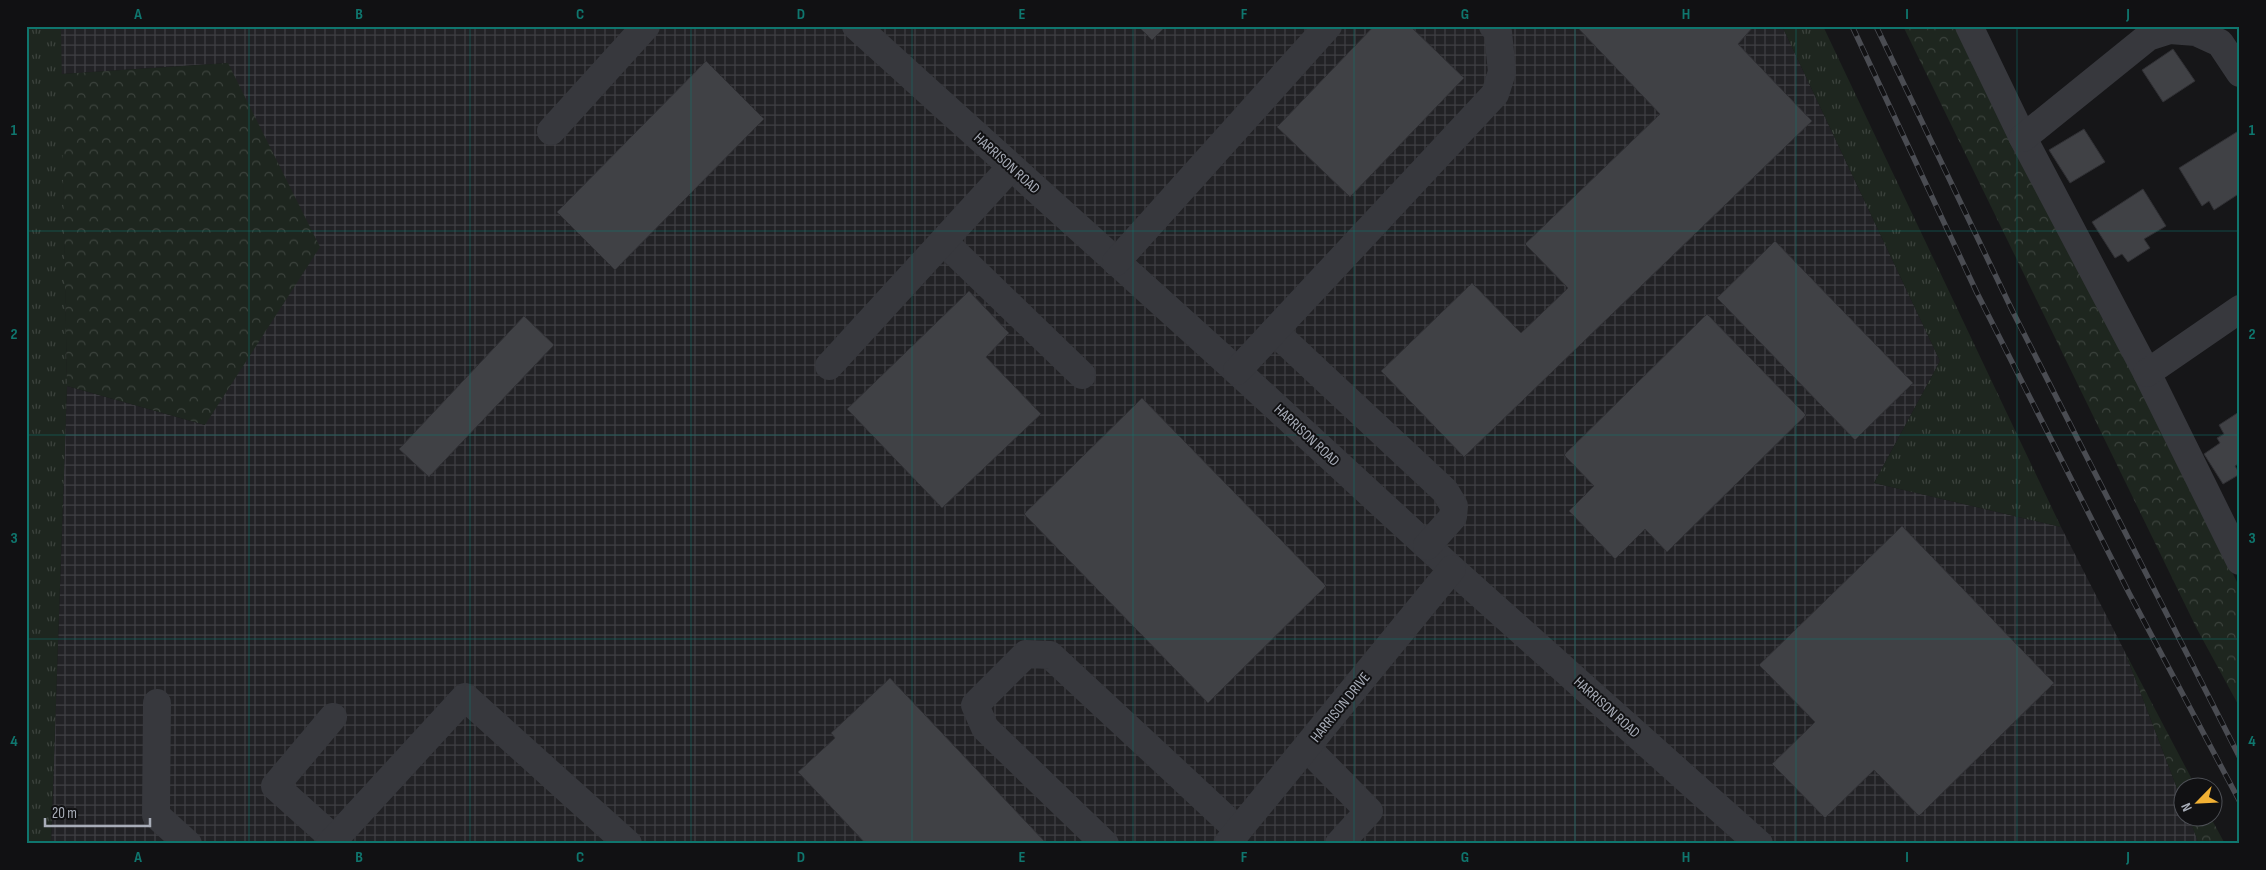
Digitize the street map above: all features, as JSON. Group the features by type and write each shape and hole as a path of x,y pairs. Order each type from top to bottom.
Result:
{"street":[{"path":"551,130 646,26"},
{"name":"HARRISON ROAD","path":"856,26 1237,371 1452,569 1759,844"},
{"path":"1116,262 1328,26"},
{"path":"1237,371 1495,94 1502,72 1498,32 1493,26"},
{"path":"1969,26 2023,138 2147,373 2240,561"},
{"path":"2023,138 2148,37 2170,30 2196,32 2220,43 2240,73"},
{"path":"829,366 1011,167"},
{"path":"944,242 1082,375"},
{"path":"2147,373 2240,309"},
{"path":"1274,331 1445,491 1454,506 1453,517 1427,546"},
{"name":"HARRISON DRIVE","path":"1232,837 1452,569"},
{"path":"1104,843 985,728 975,705 1026,654 1050,656 1172,769 1232,837"},
{"path":"333,717 275,786 332,842 465,697 628,844"},
{"path":"157,704 156,815 188,844"},
{"path":"1307,748 1369,811 1339,844"}],"shaded area":[{"path":"61,26 1782,26 1940,361 1874,483 2061,527 2125,652 2174,780 2174,828 2193,828 2199,844 51,844 67,386 205,425 228,63 61,74"}],"green space":[{"path":"26,26 61,26 67,386 51,844 26,844"},
{"path":"1782,26 1823,26 2061,527 1874,483 1940,361"},
{"path":"1903,26 1962,26 2240,588 2240,708 2197,629"},
{"path":"228,63 320,247 205,425 67,386 61,74"},
{"path":"2125,652 2191,778 2174,778 2174,780"},
{"path":"2193,828 2216,828 2225,844 2199,844"}],"building":[{"path":"1138,26 1166,26 1152,40"},
{"path":"1374,26 1410,26 1464,78 1350,197 1277,127"},
{"path":"1576,26 1754,26 1738,44 1812,121 1464,457 1381,371 1472,283 1521,333 1568,288 1525,244 1660,114"},
{"path":"2173,49 2195,81 2163,102 2142,70"},
{"path":"706,61 764,119 615,270 557,212"},
{"path":"2084,129 2105,162 2070,183 2049,150"},
{"path":"2240,130 2240,193 2214,210 2209,201 2202,206 2179,168"},
{"path":"2143,189 2166,226 2144,239 2150,248 2128,262 2122,254 2115,258 2092,222"},
{"path":"1775,241 1913,383 1855,440 1717,298"},
{"path":"969,291 1009,333 986,357 1041,414 942,508 847,409"},
{"path":"1707,314 1806,415 1667,552 1645,529 1615,559 1569,511 1594,486 1564,455"},
{"path":"524,316 554,345 429,477 399,449"},
{"path":"1142,398 1326,586 1208,703 1024,514"},
{"path":"2239,412 2240,463 2235,466 2240,474 2223,484 2204,454 2220,443 2217,438 2224,434 2219,425"},
{"path":"1902,526 2054,683 1919,816 1874,770 1825,818 1772,764 1815,722 1759,665"},
{"path":"890,678 1047,844 866,844 798,772 835,738 831,733"}],"railway":[{"path":"1852,26 1977,293 2129,593 2240,802"},
{"path":"1876,26 2013,312 2240,758"}]}
